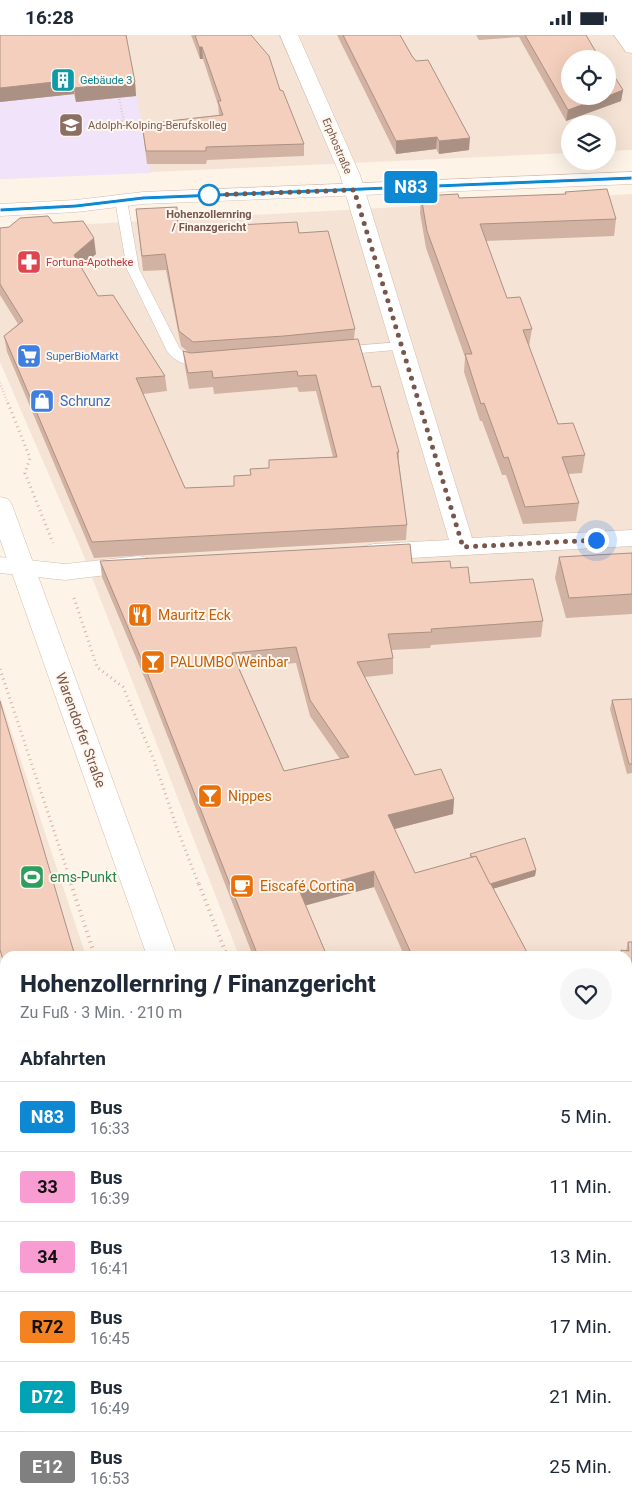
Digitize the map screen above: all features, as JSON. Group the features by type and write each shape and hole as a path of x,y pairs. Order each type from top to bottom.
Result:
{"street":[{"name":"Erphostraße","path":"289,35 350,175 463,547"},
{"path":"623,35 632,48"},
{"path":"0,210 76,206 121,199 632,178"},
{"name":"Warendorfer Straße","path":"0,505 12,566 160,951"},
{"path":"356,553 632,538"},
{"path":"12,566 65,571 160,563"}],"lane":[{"path":"121,199 133,269 174,351 184,360 192,363 218,361"},
{"path":"327,352 401,346"}],"path":[{"path":"104,124 124,121 117,88"},
{"path":"0,383 30,458 26,473 65,571 97,667 123,687 154,760 178,831 225,951"},
{"path":"0,669 93,951"}],"shaded area":[{"path":"0,35 632,35 632,150 616,151 616,115 561,115 561,153 0,179"},
{"name":"Adolph-Kolping-Berufskolleg","path":"0,35 125,35 151,173 0,179"},
{"path":"632,194 632,951 237,951 81,549 0,362 0,229"},
{"path":"0,697 84,951 0,951"}],"building":[{"path":"0,35 126,35 135,82 74,88 72,80 0,88"},
{"path":"195,35 251,35 269,56 280,90 283,91 304,144 206,147 206,151 146,151 142,124 223,115 218,101 221,101 202,47 199,47"},
{"path":"343,35 400,35 416,61 428,60 470,138 439,141 437,137 396,141"},
{"path":"525,35 586,35 595,50 561,50 561,98"},
{"path":"616,79 623,90 616,93"},
{"path":"565,105 582,105 568,110"},
{"path":"607,189 616,219 480,224 507,298 520,297 532,329 523,330 558,424 573,423 585,455 562,457 579,503 525,507 508,457 504,458 484,403 481,404 465,354 472,354 427,231 421,196 458,194 459,198 566,194 565,192"},
{"path":"177,207 178,228 297,222 299,233 328,231 355,329 193,342 179,331 165,254 142,256 136,209"},
{"path":"48,216 53,223 83,221 94,238 74,255 98,296 113,295 165,376 136,378 185,488 234,486 234,476 251,475 250,469 269,468 269,460 337,457 316,375 298,376 297,371 213,378 212,371 188,373 183,351 191,353 358,339 372,387 380,386 399,452 397,452 407,525 92,542 4,336 23,321 0,284 0,228 9,227 20,218"},
{"path":"410,544 412,563 450,561 451,568 468,567 470,583 533,579 543,621 431,629 432,632 388,634 393,658 357,662 415,775 441,769 454,799 388,815 415,873 476,856 526,951 410,951 374,871 300,892 325,951 256,951 148,675 100,561","holes":["296,647 310,700 349,757 284,771 232,653"]},
{"path":"632,553 632,594 569,598 559,557"},
{"path":"632,699 632,764 629,764 612,700"},
{"path":"0,701 74,951 0,950"},
{"path":"525,838 536,870 490,884 476,856 472,857 470,854"},
{"path":"628,942 632,942 632,951 629,951"}],"bus line":[{"name":"N83","path":"0,210 76,206 121,199 632,178"}],"place":[{"name":"Gebäude 3","path":"63,80"},
{"name":"Adolph-Kolping-Berufskolleg","path":"71,125"},
{"name":"Hohenzollernring / Finanzgericht","path":"209,195"},
{"name":"Fortuna-Apotheke","path":"29,262"},
{"name":"SuperBioMarkt","path":"29,356"},
{"name":"Schrunz","path":"42,401"},
{"name":"Mauritz Eck","path":"140,615"},
{"name":"PALUMBO Weinbar","path":"153,662"},
{"name":"Nippes","path":"210,796"},
{"name":"ems-Punkt","path":"32,877"},
{"name":"Eiscafé Cortina","path":"242,886"}],"route":[{"path":"209,195 354,190 463,547 596,540"}]}
